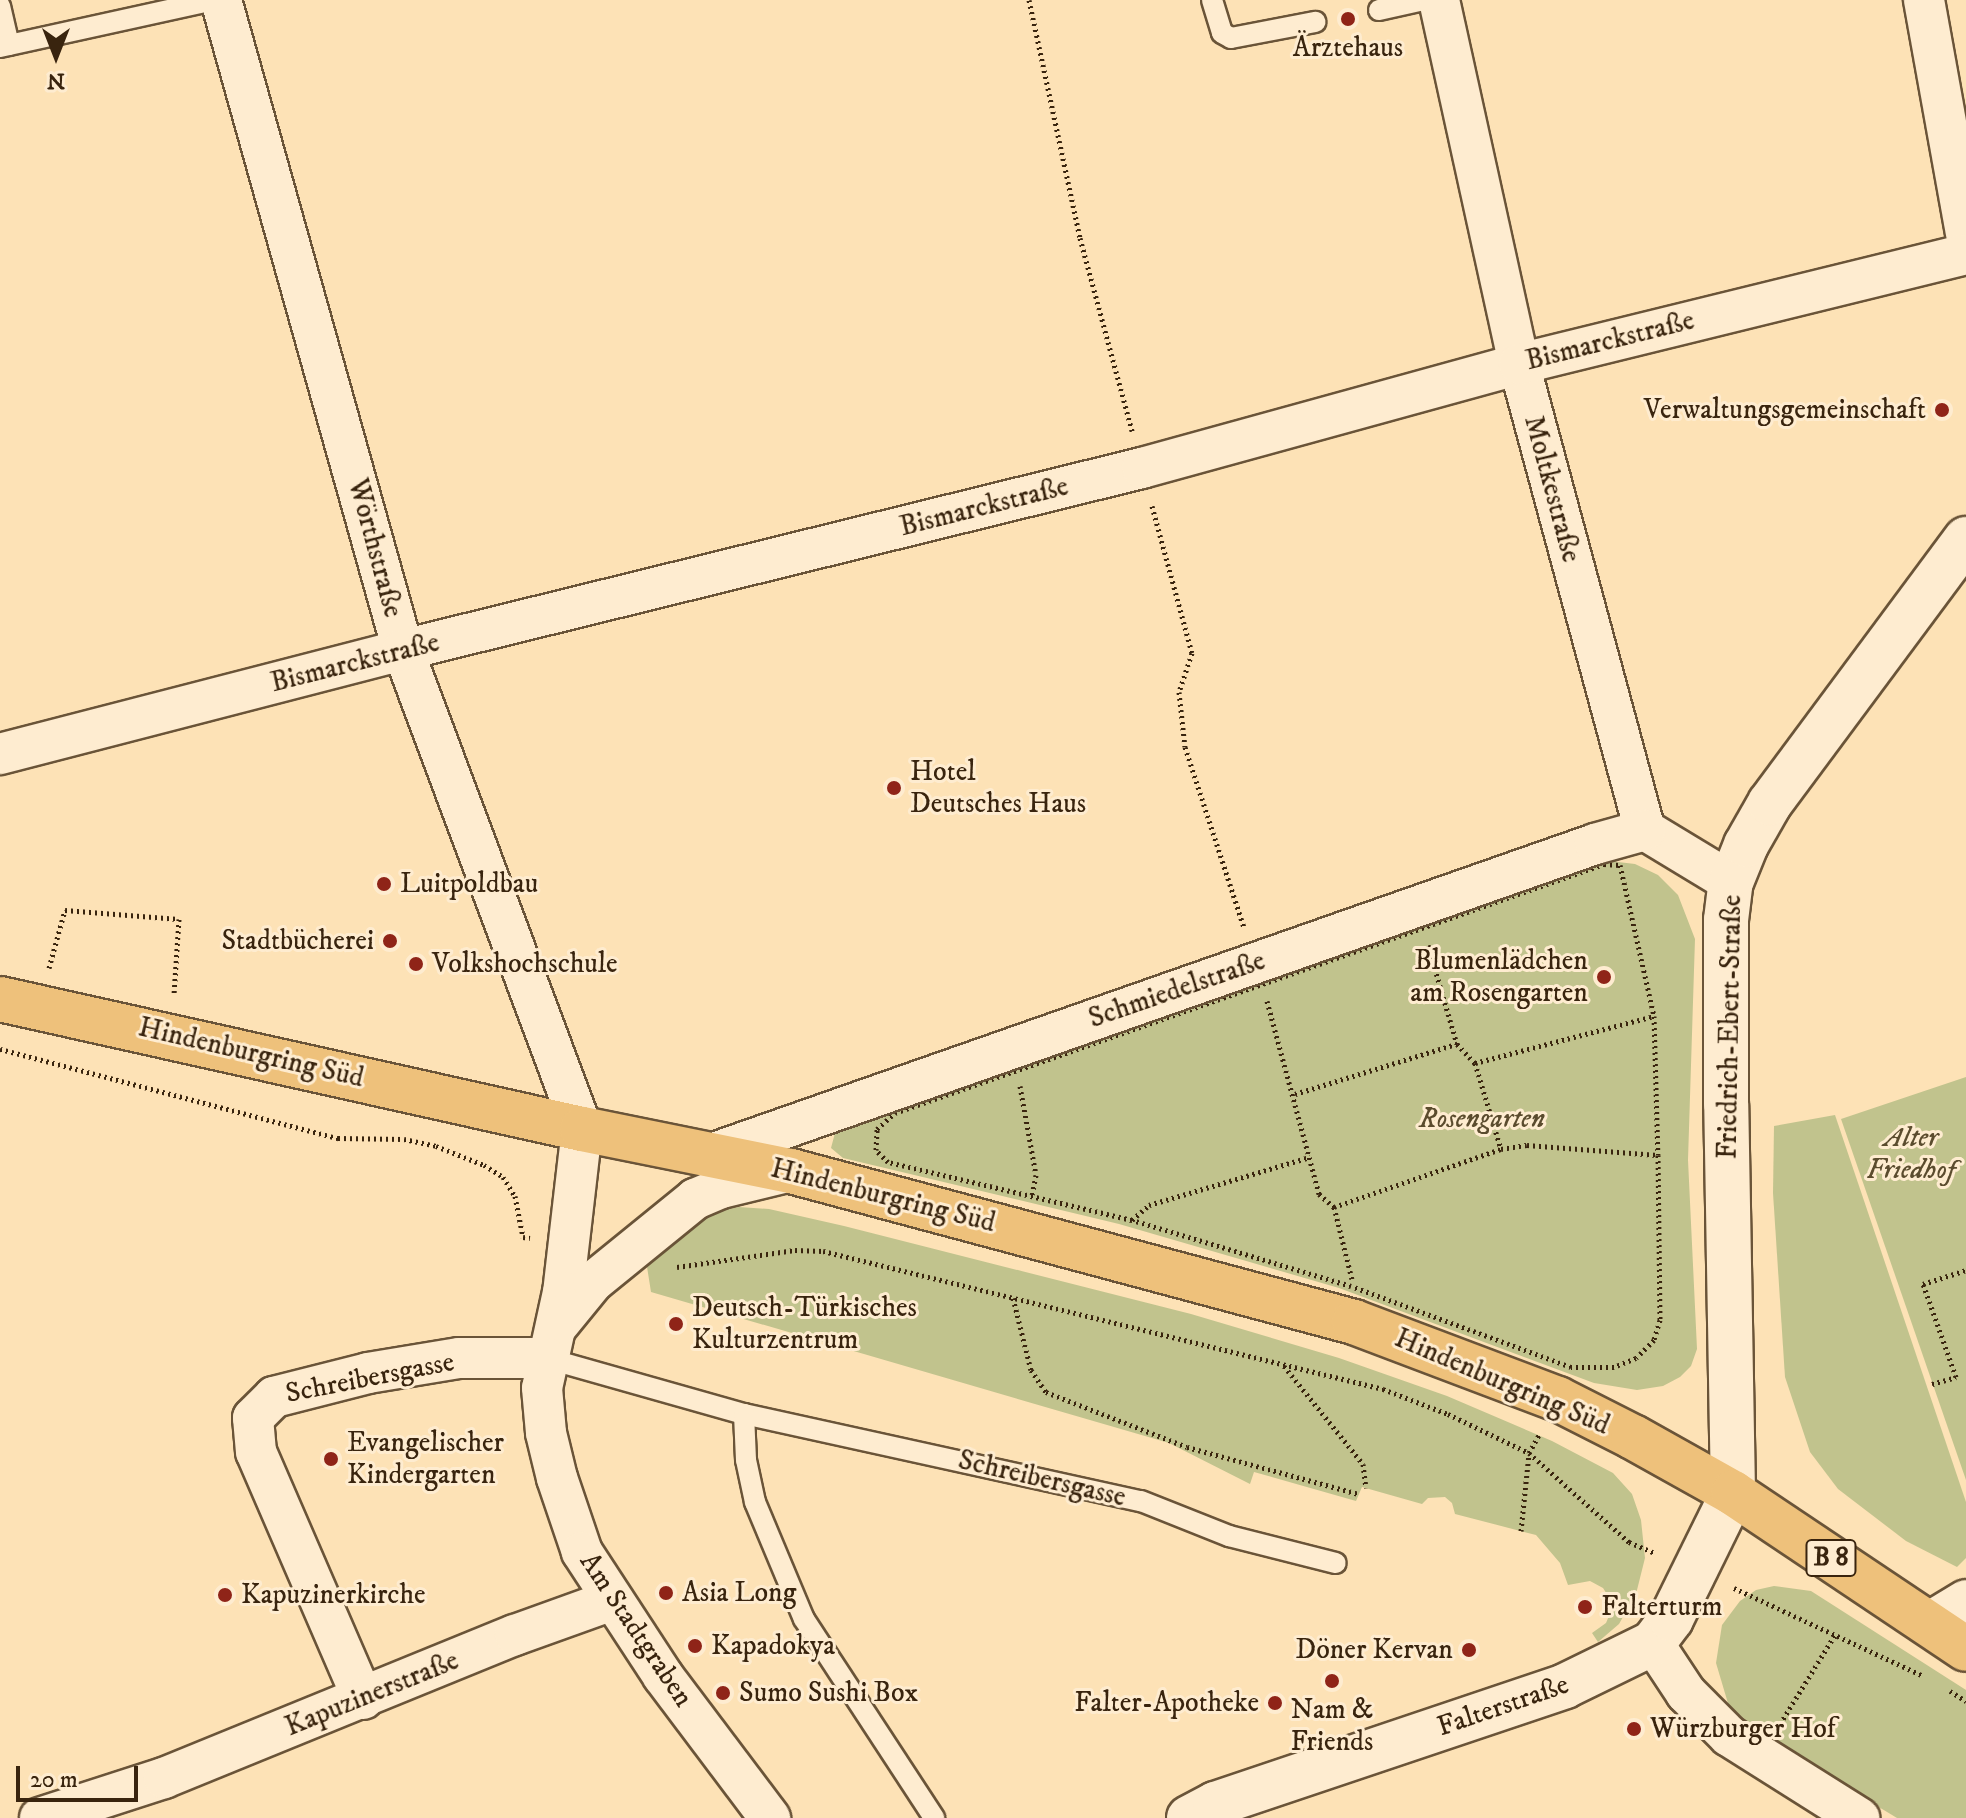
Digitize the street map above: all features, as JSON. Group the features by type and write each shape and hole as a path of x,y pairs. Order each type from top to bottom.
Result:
{"main road":[{"name":"Hindenburgring Süd","path":"21,1003 582,1129 791,1171 1354,1322 1564,1383 1733,1493"},
{"name":"B 8","path":"1733,1493 1966,1649"}],"street":[{"name":"Wörthstraße","path":"221,0 403,650 582,1129"},
{"name":"Moltkestraße","path":"1439,0 1519,364 1645,830"},
{"path":"1924,0 1966,233"},
{"name":"Bismarckstraße","path":"0,754 403,650 1142,468 1519,364 1966,254"},
{"name":"Friedrich-Ebert-Straße","path":"1733,1493 1726,1104 1726,920 1731,882 1746,845 1770,803 1966,539"},
{"path":"1645,830 1731,882"},
{"name":"Schmiedelstraße","path":"711,1154 1259,974 1595,844 1645,830"},
{"name":"Am Stadtgraben","path":"582,1129 569,1245 542,1388 557,1478 582,1552 612,1600 770,1818"},
{"path":"551,1343 593,1282 695,1199 721,1188 791,1171"},
{"name":"Schreibersgasse","path":"363,1699 256,1452 253,1418 274,1397 368,1373 551,1343"},
{"name":"Falterstraße","path":"1209,1813 1565,1686 1653,1643 1671,1619 1733,1493"},
{"name":"Kapuzinerstraße","path":"40,1818 164,1778 515,1635 612,1600"},
{"path":"1928,1623 1966,1600"},
{"path":"1653,1643 1686,1693 1729,1736 1859,1818"}],"lane":[{"path":"0,6 4,46 213,0"},
{"path":"1212,0 1222,33 1231,38 1315,22"},
{"path":"1379,10 1424,0"},
{"name":"Schreibersgasse","path":"551,1343 744,1414 1141,1501 1229,1536 1336,1563"},
{"path":"744,1414 746,1460 755,1502 804,1619 934,1818"}],"path":[{"path":"1604,864 1620,865 1654,1016 1660,1320 1654,1340 1636,1358 1564,1383 1351,1286 1132,1220 888,1162 876,1150 877,1129 883,1120 895,1113 1017,1070 1259,974 1422,928 1604,864"},
{"path":"21,1003 65,910 179,919 171,1035"},
{"path":"1422,928 1457,1044 1475,1063 1501,1149"},
{"path":"1259,974 1295,1094 1319,1194 1334,1207 1352,1270 1351,1286"},
{"path":"1475,1063 1654,1016"},
{"path":"1295,1094 1457,1044"},
{"path":"0,1049 338,1138 404,1139 436,1146 484,1165 503,1177 515,1196 523,1237 569,1245"},
{"path":"1017,1070 1036,1175 1032,1196"},
{"path":"1334,1207 1501,1149 1527,1145 1658,1155"},
{"path":"1132,1220 1149,1205 1310,1157"},
{"path":"626,1255 667,1267 688,1267 795,1250 823,1251 1383,1389 1448,1414 1529,1453 1629,1542 1936,1682"},
{"path":"1932,1384 1956,1377 1923,1284 1966,1270"},
{"path":"1013,1297 1031,1370 1046,1392 1187,1447 1359,1494"},
{"path":"1282,1364 1363,1464 1366,1488"},
{"path":"1521,1531 1529,1453 1564,1383"},
{"path":"1760,1755 1835,1635"},
{"path":"1946,1688 1966,1701"}],"green space":[{"name":"Rosengarten","path":"1601,860 1635,864 1658,875 1678,895 1695,939 1688,1160 1697,1349 1691,1366 1680,1377 1663,1386 1637,1390 1594,1383 1339,1288 1119,1224 843,1158 831,1148 835,1133 845,1126"},
{"name":"Alter Friedhof","path":"1966,1077 1966,1480 1841,1119"},
{"path":"1835,1115 1966,1502 1966,1558 1957,1567 1906,1541 1838,1489 1810,1452 1785,1377 1773,1193 1774,1126"},
{"path":"739,1207 769,1209 844,1226 1191,1314 1339,1358 1447,1396 1552,1441 1613,1473 1632,1494 1641,1520 1645,1558 1636,1594 1619,1624 1598,1642 1592,1633 1606,1623 1611,1611 1610,1599 1603,1588 1590,1581 1568,1585 1560,1563 1536,1535 1455,1514 1452,1503 1445,1497 1428,1498 1422,1504 1362,1487 1356,1501 1254,1472 1250,1484 1169,1443 651,1292 645,1254 710,1211"},
{"path":"1774,1586 1811,1591 1966,1690 1966,1818 1897,1818 1745,1726 1730,1710 1716,1663 1722,1625 1740,1601 1756,1590"}],"place":[{"name":"Ärztehaus","path":"1348,19"},
{"name":"Verwaltungsgemeinschaft","path":"1942,410"},
{"name":"Hotel Deutsches Haus","path":"894,788"},
{"name":"Luitpoldbau","path":"384,884"},
{"name":"Stadtbücherei","path":"390,941"},
{"name":"Volkshochschule","path":"416,964"},
{"name":"Blumenlädchen am Rosengarten","path":"1604,977"},
{"name":"Deutsch-Türkisches Kulturzentrum","path":"676,1324"},
{"name":"Evangelischer Kindergarten","path":"331,1459"},
{"name":"Asia Long","path":"666,1593"},
{"name":"Kapuzinerkirche","path":"225,1595"},
{"name":"Falterturm","path":"1585,1607"},
{"name":"Kapadokya","path":"695,1646"},
{"name":"Döner Kervan","path":"1469,1650"},
{"name":"Nam & Friends","path":"1332,1681"},
{"name":"Sumo Sushi Box","path":"723,1693"},
{"name":"Falter-Apotheke","path":"1275,1703"},
{"name":"Würzburger Hof","path":"1634,1729"}]}
